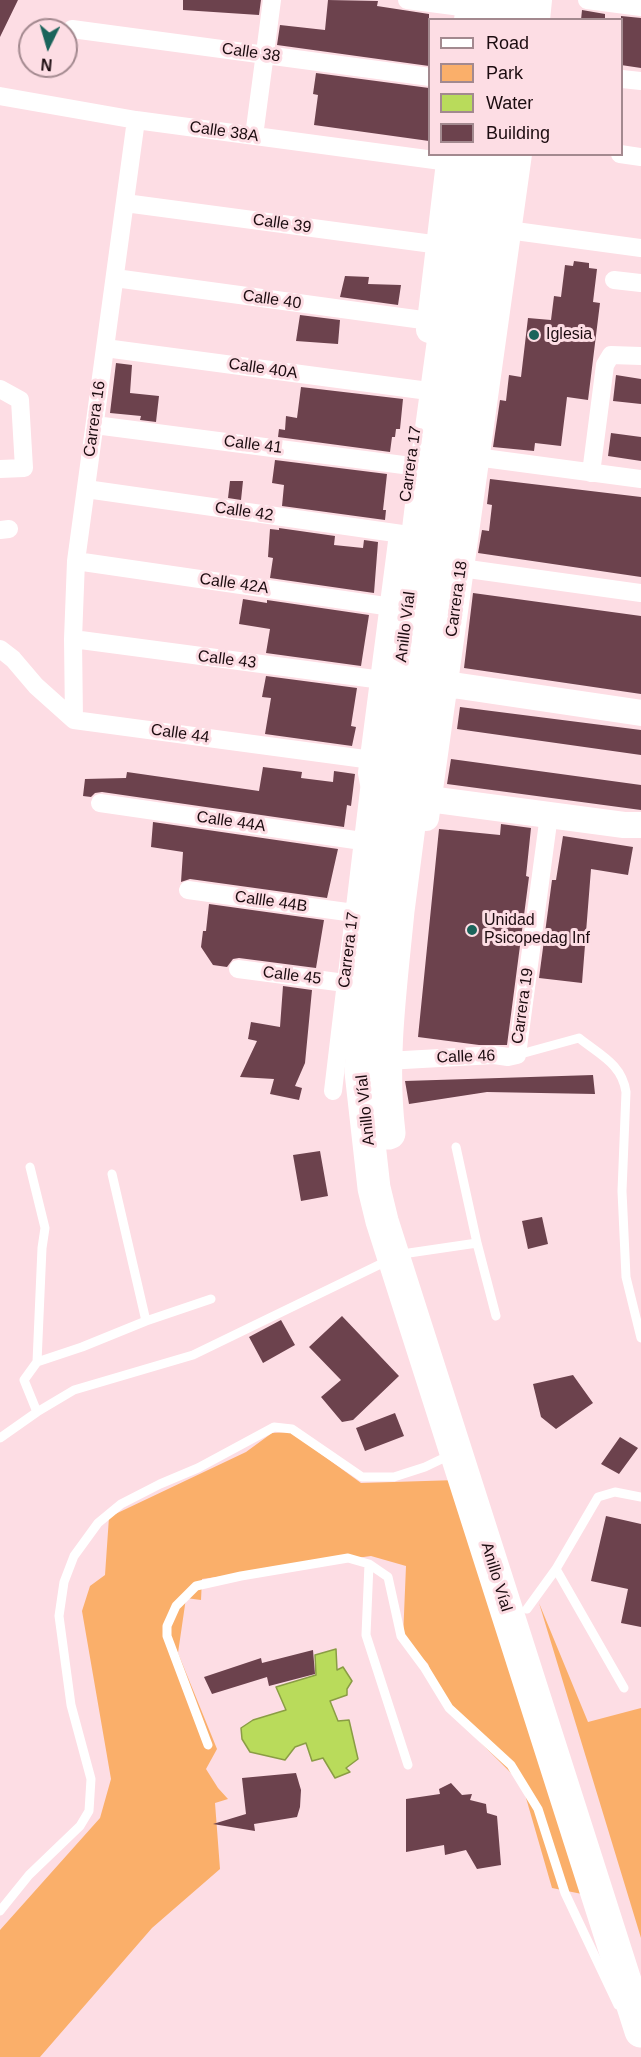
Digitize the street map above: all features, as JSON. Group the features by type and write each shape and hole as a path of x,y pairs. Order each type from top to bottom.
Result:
{"highway":[{"path":"514,18 517,0"},
{"name":"Anillo Víal","path":"496,156 398,911 387,1052 386,1096 402,1256 457,1451 630,2021"},
{"name":"Anillo Víal","path":"456,157 425,476 371,834 372,911 361,1072 374,1188 402,1256 527,1609 641,1960"}],"street":[{"path":"254,136 272,0"},
{"path":"407,0 477,9"},
{"path":"537,18 539,0"},
{"path":"587,0 641,7"},
{"name":"Calle 38","path":"78,30 428,77"},
{"path":"623,79 641,81"},
{"name":"Calle 38A","path":"0,96 136,120 254,136 428,154"},
{"name":"Carrera 16","path":"74,720 73,639 76,561 136,120"},
{"path":"623,154 641,157"},
{"name":"Carrera 18","path":"387,1052 403,994 519,156"},
{"name":"Carrera 17","path":"333,1091 354,914 371,834 372,767 382,680 440,245 456,157"},
{"name":"Calle 39","path":"125,203 440,245"},
{"path":"508,230 641,248"},
{"name":"Calle 40","path":"115,278 430,321"},
{"path":"614,280 641,283"},
{"name":"Calle 40A","path":"105,348 421,390"},
{"path":"591,472 605,365 611,355 641,356"},
{"path":"0,469 24,468 20,400 2,391"},
{"name":"Calle 41","path":"95,425 411,466"},
{"path":"476,457 641,479"},
{"name":"Calle 42","path":"86,489 402,534"},
{"name":"Calle 42A","path":"76,561 392,607"},
{"path":"461,568 641,593"},
{"name":"Calle 43","path":"73,639 382,680"},
{"path":"7,654 36,686 74,720"},
{"path":"446,684 641,712"},
{"name":"Calle 44","path":"74,720 372,767"},
{"path":"429,799 624,825 641,825"},
{"name":"Calle 44A","path":"100,803 371,834"},
{"name":"Carrera 19","path":"517,1055 549,815"},
{"name":"Callle 44B","path":"188,890 354,914"},
{"name":"Calle 45","path":"238,969 345,983"},
{"name":"Calle 46","path":"387,1052 508,1057 517,1055"}],"lane":[{"name":"Calle 46","path":"517,1055 579,1038 618,1068 624,1078 626,1092 622,1191 626,1277 641,1338"},
{"path":"456,1147 496,1316"},
{"path":"30,1167 45,1228 42,1248 37,1362 24,1380 37,1412"},
{"path":"112,1174 147,1321"},
{"path":"0,1438 37,1412 75,1390 193,1356 402,1256 477,1243"},
{"path":"37,1362 211,1299"},
{"path":"0,1911 29,1875 80,1826 89,1811 91,1779 71,1705 59,1616 64,1582 74,1556 98,1523 121,1504 198,1468 274,1427 292,1429 362,1477 394,1477 425,1467 457,1451"},
{"path":"527,1609 556,1569 598,1497 615,1492 641,1497"},
{"path":"208,1745 167,1636 168,1626 176,1606 196,1586 241,1576 348,1558 369,1564 388,1577 401,1636 424,1667 449,1708 511,1765 538,1809 565,1893 615,2001 641,2039"},
{"path":"369,1564 366,1635 408,1765"},
{"path":"556,1569 624,1688"}],"green space":[{"path":"291,1432 361,1483 457,1480 582,1894 552,1888 522,1784 444,1706 428,1664 403,1638 406,1566 371,1556 202,1579 201,1600 186,1598 178,1653 217,1749 206,1769 228,1799 215,1803 220,1869 152,1928 40,2057 0,2057 0,1930 100,1818 111,1779 82,1611 90,1586 105,1575 109,1517 246,1452 272,1433"},
{"path":"539,1603 588,1722 641,1708 641,1938"}],"water":[{"path":"336,1649 337,1670 343,1667 352,1681 347,1689 347,1695 330,1701 338,1721 349,1720 358,1759 346,1768 350,1772 335,1778 323,1758 312,1761 306,1743 295,1747 285,1760 250,1752 242,1739 241,1728 253,1720 286,1710 276,1687 316,1675 315,1655"}],"building":[{"path":"0,0 18,0 0,37"},
{"path":"183,0 261,0 259,15 183,10"},
{"path":"328,0 378,1 377,6 429,14 428,66 277,45 280,25 325,30"},
{"path":"582,10 605,14 605,18 581,18"},
{"path":"621,16 641,18 641,68 623,65 623,18"},
{"path":"316,73 428,88 428,141 314,125 318,95 313,94"},
{"path":"574,261 589,263 589,268 597,269 593,302 600,303 588,400 567,397 561,446 535,443 534,451 493,447 500,400 506,401 509,375 521,377 528,318 551,320 554,296 561,297 565,265 573,266"},
{"path":"345,276 369,277 368,284 401,285 398,305 340,297"},
{"path":"300,315 340,320 338,344 296,341"},
{"path":"116,363 132,365 130,393 159,396 156,422 140,420 141,416 110,413"},
{"path":"616,375 641,379 641,404 613,401"},
{"path":"301,387 403,399 400,429 396,429 395,437 392,437 390,452 278,437 279,429 285,430 286,416 297,418"},
{"path":"611,433 641,437 641,461 608,456"},
{"path":"275,460 387,474 383,510 386,510 385,520 282,506 284,485 272,483"},
{"path":"490,479 641,497 641,577 478,553 482,530 489,531 492,505 487,504"},
{"path":"230,481 243,481 241,500 228,498"},
{"path":"279,528 335,536 334,545 363,548 364,540 378,542 374,593 270,578 273,558 268,557 270,529 279,530"},
{"path":"473,593 641,616 641,694 464,668"},
{"path":"243,599 267,603 267,600 369,615 361,666 266,653 270,629 239,624"},
{"path":"266,676 357,688 351,726 356,727 352,746 265,734 271,698 262,697"},
{"path":"460,707 641,730 641,755 457,729"},
{"path":"451,759 641,785 641,810 447,784"},
{"path":"263,767 302,772 301,778 333,782 334,771 355,774 351,806 347,805 344,827 102,792 95,793 91,797 83,796 85,779 126,778 127,772 259,791"},
{"path":"153,822 338,849 327,898 190,879 181,882 183,852 151,847"},
{"path":"501,824 531,828 526,876 529,877 507,1045 479,1045 418,1037 439,829 500,835"},
{"path":"563,836 633,847 628,875 591,869 582,983 539,978 552,880 556,880"},
{"path":"209,904 324,920 316,968 239,958 233,959 227,967 213,965 201,947 203,931 206,931"},
{"path":"283,986 312,990 305,1063 295,1086 302,1088 299,1100 270,1094 274,1079 240,1077 257,1041 248,1039 251,1022 280,1027"},
{"path":"593,1075 595,1094 487,1092 409,1104 405,1081"},
{"path":"320,1151 328,1196 301,1201 293,1155"},
{"path":"542,1217 548,1244 528,1249 522,1221"},
{"path":"342,1316 399,1376 353,1420 342,1422 321,1397 341,1380 309,1347"},
{"path":"281,1320 295,1345 263,1363 249,1337"},
{"path":"573,1375 593,1403 556,1429 541,1417 533,1384"},
{"path":"395,1413 404,1436 365,1451 356,1428"},
{"path":"620,1437 638,1448 619,1474 601,1464"},
{"path":"606,1516 641,1524 641,1627 621,1623 628,1589 591,1581"},
{"path":"313,1650 315,1674 269,1686 267,1677 212,1694 204,1677 261,1658 262,1663"},
{"path":"296,1773 301,1790 297,1817 254,1824 255,1831 213,1824 246,1814 242,1778"},
{"path":"451,1783 462,1795 472,1794 470,1800 486,1804 487,1813 497,1816 501,1865 477,1869 466,1850 445,1855 444,1845 406,1852 406,1799 440,1794 439,1789"}],"place":[{"name":"Iglesia","path":"534,335"},
{"name":"Unidad Psicopedag Inf","path":"472,930"}]}
